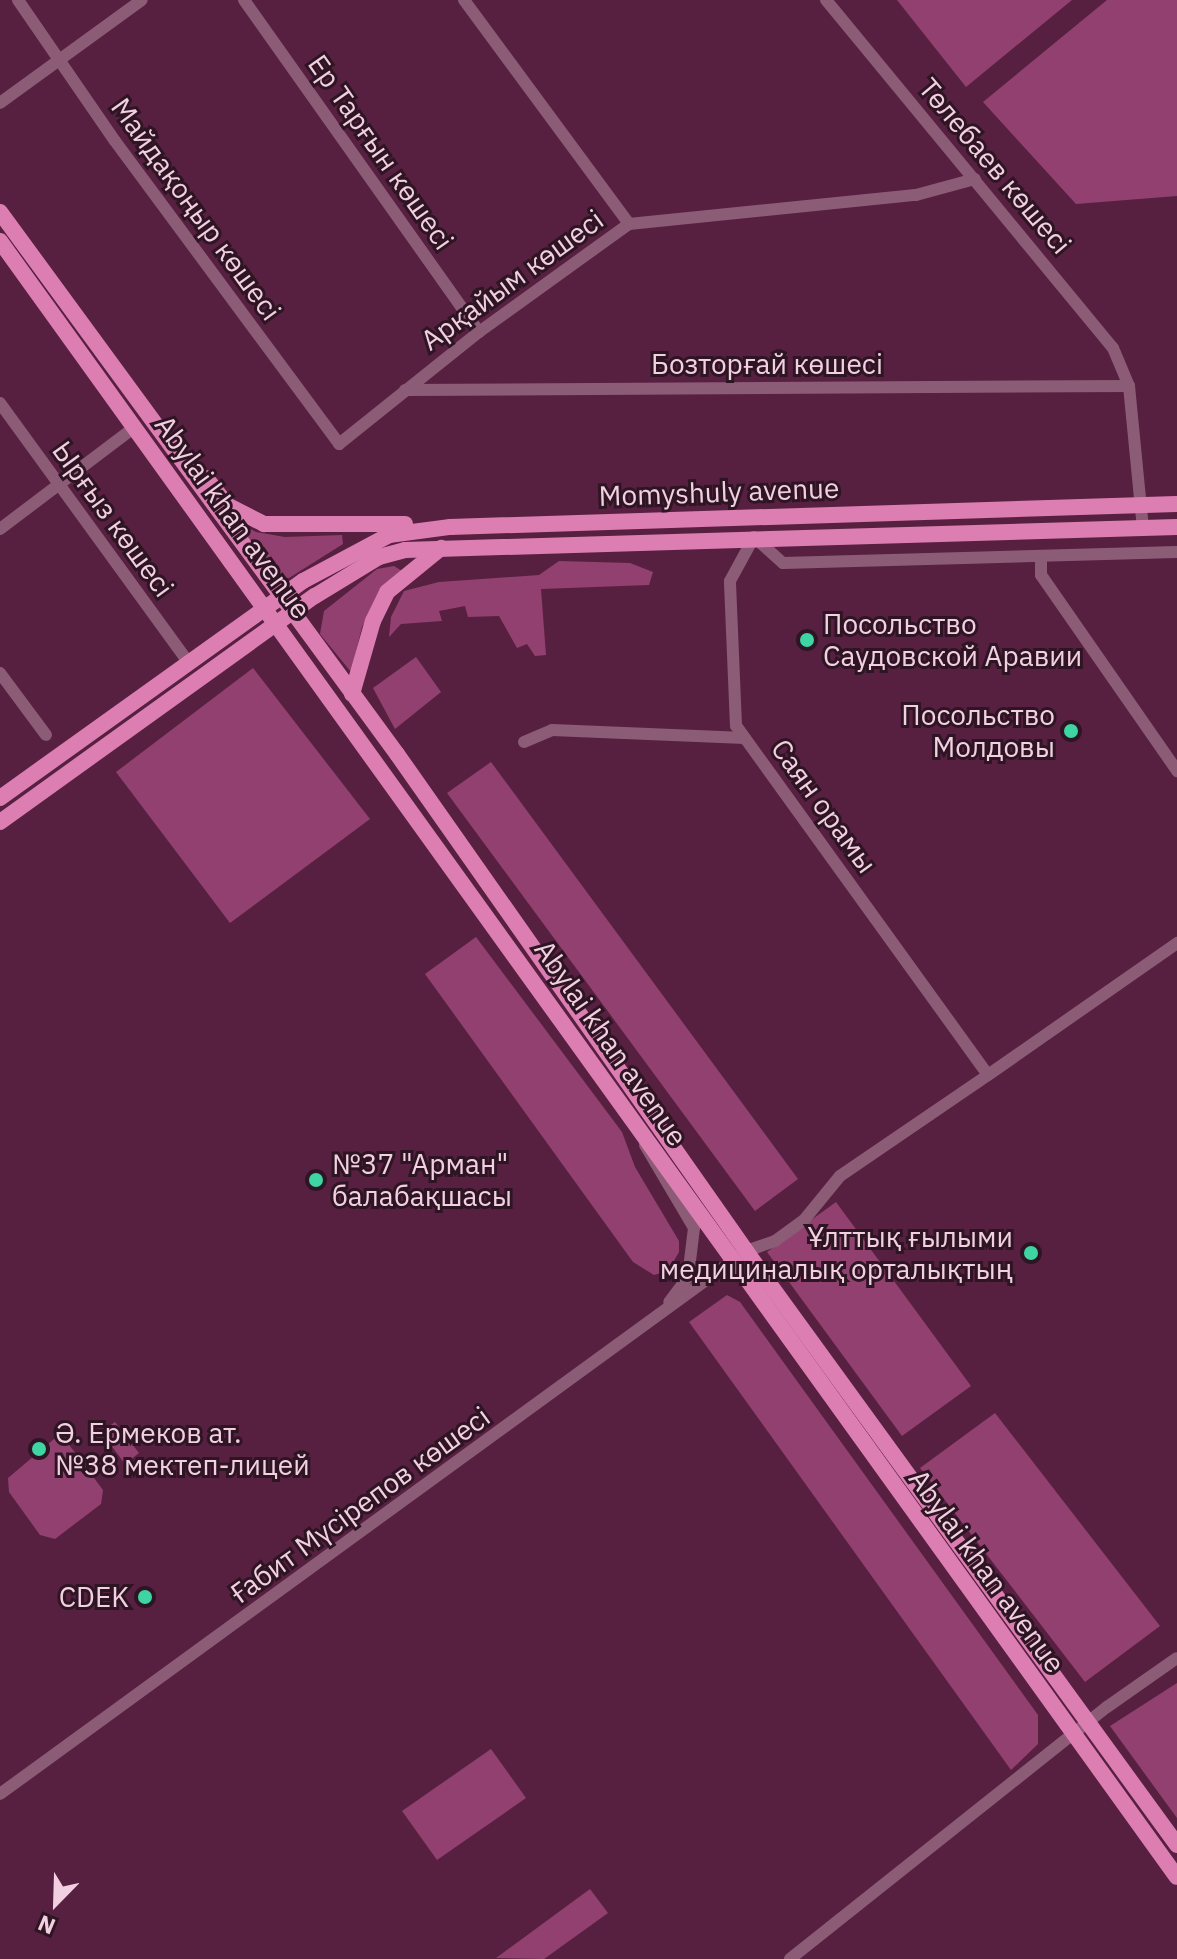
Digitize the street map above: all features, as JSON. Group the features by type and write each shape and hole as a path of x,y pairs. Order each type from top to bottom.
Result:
{"main road":[{"name":"Abylai khan avenue","path":"0,212 142,422 284,617 637,1123 1089,1722 1177,1845"},
{"name":"Abylai khan avenue","path":"0,241 142,422"},
{"path":"142,422 243,517 282,526 450,527"},
{"name":"Momyshuly avenue","path":"0,798 273,602 363,545 389,535 450,527 1177,504"},
{"name":"Momyshuly avenue","path":"0,822 284,617 379,557 442,547 1177,527"},
{"path":"352,694 367,638 387,592 442,547"},
{"name":"Abylai khan avenue","path":"284,617 352,694 739,1256 1177,1877"}],"street":[{"name":"Майдақоңыр көшесі","path":"18,0 115,141 339,444"},
{"path":"0,103 62,61 142,0"},
{"name":"Ер Тарғын көшесі","path":"244,0 479,332"},
{"path":"464,0 629,224"},
{"name":"Төлебаев көшесі","path":"826,0 1090,317 1120,367 1129,386 1143,529"},
{"name":"Арқайым көшесі","path":"339,444 479,332 629,224 916,195 975,179"},
{"name":"Бозторғай көшесі","path":"404,390 1129,386"},
{"name":"Ырғыз көшесі","path":"0,403 188,662"},
{"path":"0,529 142,422"},
{"path":"754,537 783,563 1177,552"},
{"name":"Саян орамы","path":"754,537 730,581 736,726 989,1073"},
{"path":"1041,556 1041,575 1177,771"},
{"path":"0,673 46,735"},
{"path":"524,742 552,730 745,738"},
{"name":"Ғабит Мүсірепов көшесі","path":"0,1794 739,1256 775,1241 804,1220 840,1176 1177,943"},
{"path":"637,1123 651,1161 694,1228 688,1277 659,1314"},
{"path":"790,1959 1089,1722 1177,1658"}],"shaded area":[{"path":"897,0 1072,0 966,87"},
{"path":"1107,0 1177,0 1177,196 1076,204 983,102"},
{"path":"230,518 256,532 285,537 342,535 343,544 289,578 273,576"},
{"path":"559,561 630,563 653,572 649,585 541,589 546,655 535,656 527,644 517,648 499,616 468,617 465,606 439,611 442,621 401,624 389,637 391,617 404,591 439,582 539,575"},
{"path":"394,566 402,571 382,589 362,627 351,672 320,634 324,611 377,569"},
{"path":"416,657 441,692 395,729 373,688"},
{"path":"253,668 370,819 230,923 116,772"},
{"path":"491,762 798,1179 755,1211 447,793"},
{"path":"476,937 622,1132 635,1167 679,1241 679,1252 668,1271 654,1275 633,1262 425,974"},
{"path":"836,1202 971,1386 902,1436 767,1252"},
{"path":"727,1295 740,1302 1038,1715 1038,1744 1011,1770 689,1322"},
{"path":"995,1413 1160,1626 1085,1682 920,1468"},
{"path":"115,1422 139,1453 125,1464 101,1432"},
{"path":"54,1439 67,1442 103,1490 101,1504 55,1539 40,1535 9,1492 8,1478"},
{"path":"1177,1683 1177,1818 1110,1726"},
{"path":"491,1749 526,1798 437,1860 402,1811"},
{"path":"590,1889 608,1913 544,1959 496,1958"}],"place":[{"name":"Посольство Саудовской Аравии","path":"807,640"},
{"name":"Посольство Молдовы","path":"1071,731"},
{"name":"№37 \"Арман\" балабақшасы","path":"316,1180"},
{"name":"Ұлттық ғылыми медициналық орталықтың","path":"1031,1253"},
{"name":"Ә. Ермеков ат. №38 мектеп-лицей","path":"39,1449"},
{"name":"CDEK","path":"145,1597"}]}
